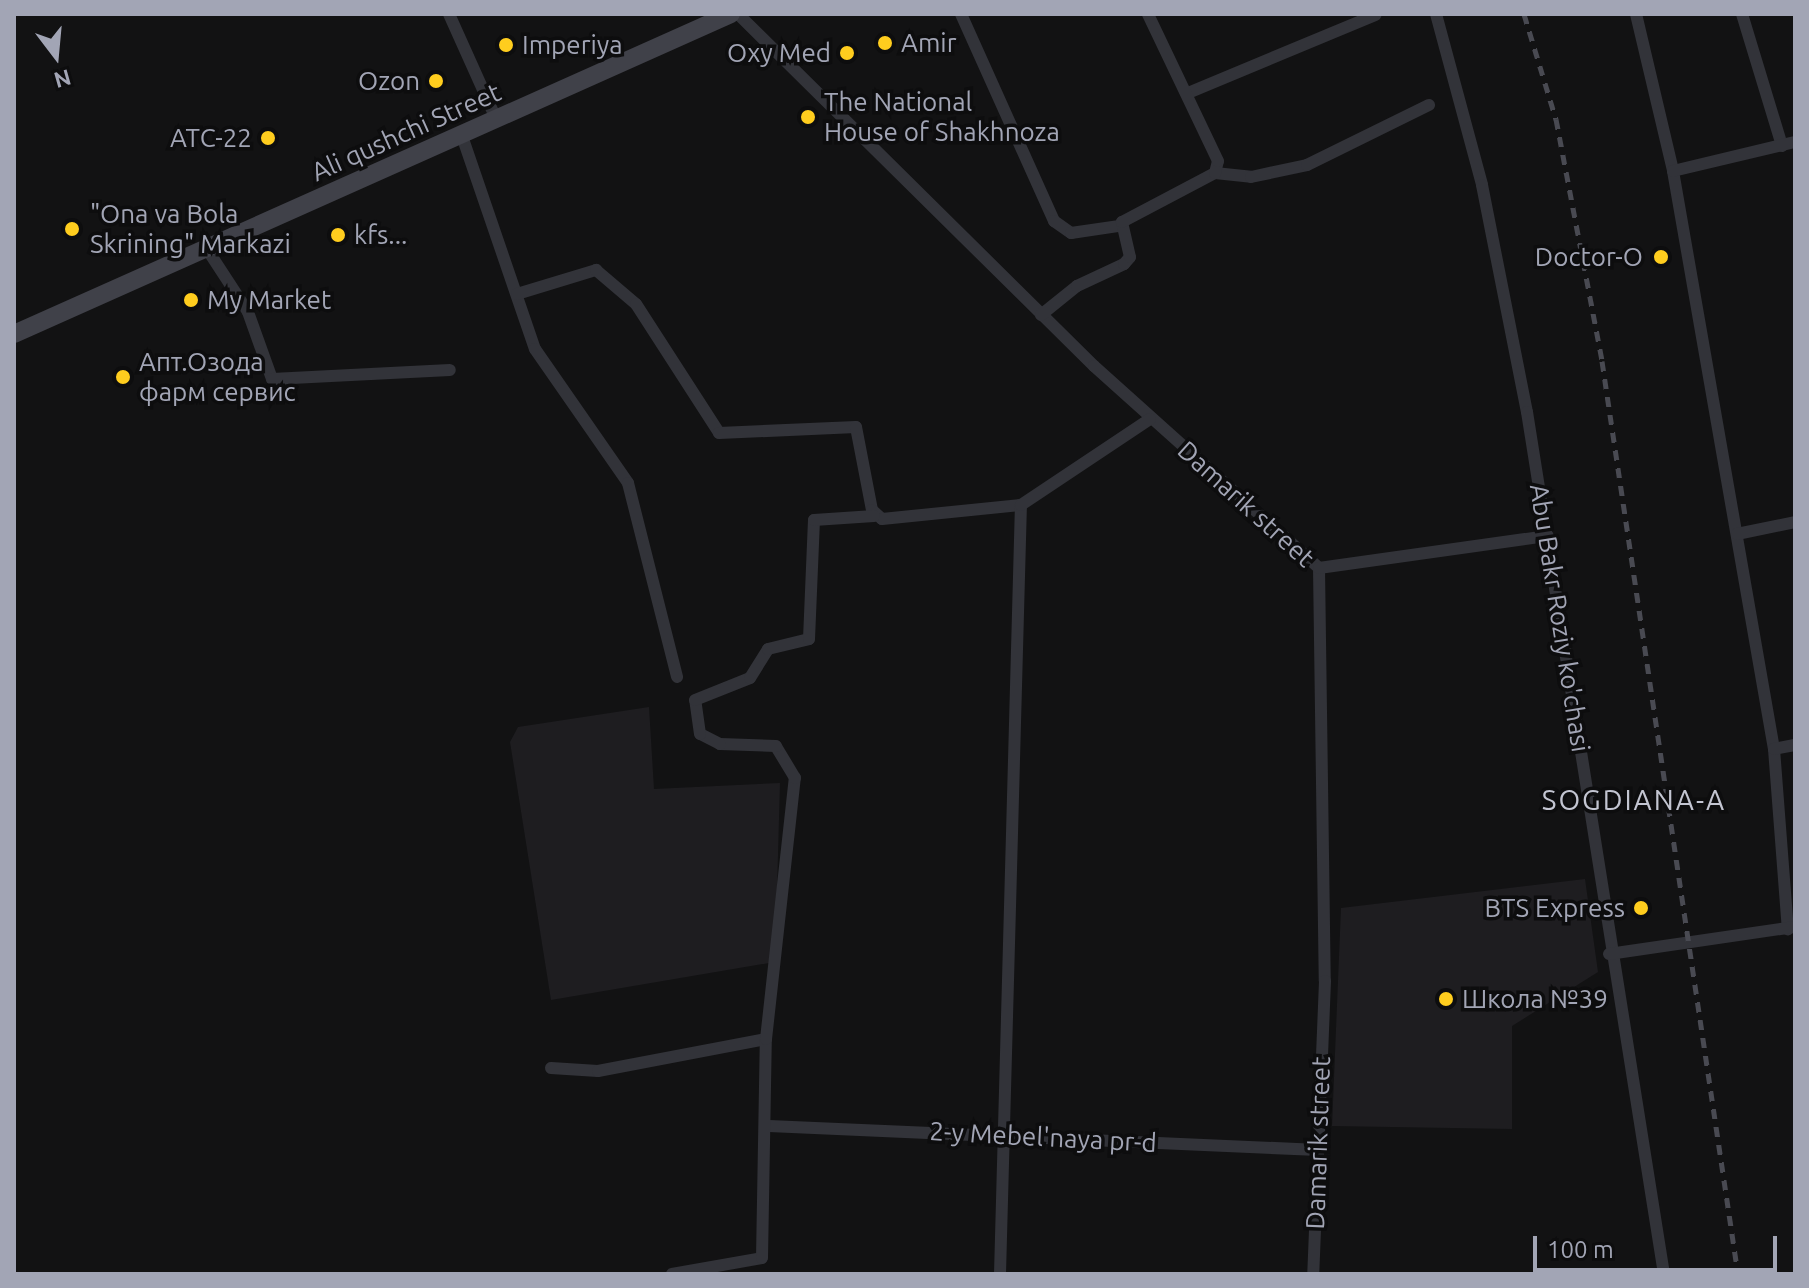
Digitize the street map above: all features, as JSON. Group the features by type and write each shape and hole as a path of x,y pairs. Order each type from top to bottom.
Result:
{"main road":[{"name":"Ali qushchi Street","path":"14,334 729,15"}],"street":[{"path":"449,14 497,121"},
{"path":"961,14 1054,221 1071,233 1119,226 1215,173 1251,177 1307,165 1429,105"},
{"path":"1148,14 1218,161 1215,173"},
{"name":"Abu Bakr Roziy ko'chasi","path":"1436,14 1482,185 1548,536 1609,954 1664,1274"},
{"path":"1609,954 1792,928 1774,749 1673,171 1636,14"},
{"path":"1673,171 1788,144 1742,14"},
{"name":"Damarik street","path":"729,15 1150,419 1319,568 1325,919 1313,1274"},
{"path":"1188,93 1375,15"},
{"path":"462,136 535,349 628,483 677,677"},
{"path":"1041,315 1077,286 1124,264 1130,257 1119,226"},
{"path":"207,249 248,312 272,379 450,370"},
{"path":"517,294 596,270 636,304 719,433 856,427 874,516"},
{"path":"672,1274 762,1258 769,1126 766,1039 795,778 776,746 720,744 700,734 695,700 750,678 768,649 809,639 814,520 1021,505 1150,419"},
{"path":"1000,1274 1010,1135 1021,505"},
{"path":"1737,534 1795,522"},
{"path":"1319,568 1548,536"},
{"path":"1774,749 1795,745"},
{"path":"551,1068 598,1071 766,1039"},
{"name":"2-y Mebel'naya pr-d","path":"769,1126 1318,1150"}],"shaded area":[{"path":"649,707 654,789 780,783 775,962 551,1000 510,742 518,727"},
{"name":"Школа №39","path":"1585,879 1598,972 1512,1026 1512,1129 1332,1126 1341,908"}],"railway":[{"path":"1524,14 1556,119 1602,361 1738,1274"}],"place":[{"name":"Amir","path":"885,43"},
{"name":"Imperiya","path":"506,45"},
{"name":"Oxy Med","path":"847,53"},
{"name":"Ozon","path":"436,81"},
{"name":"The National House of Shakhnoza","path":"808,117"},
{"name":"АТС-22","path":"268,138"},
{"name":"\"Ona va Bola Skrining\" Markazi","path":"72,229"},
{"name":"kfs...","path":"338,235"},
{"name":"Doctor-O","path":"1661,257"},
{"name":"My Market","path":"191,300"},
{"name":"Апт.Озода фарм сервис","path":"123,377"},
{"name":"BTS Express","path":"1641,908"},
{"name":"Школа №39","path":"1446,999"}],"district":[{"name":"SOGDIANA-А","path":"1634,800"}]}
